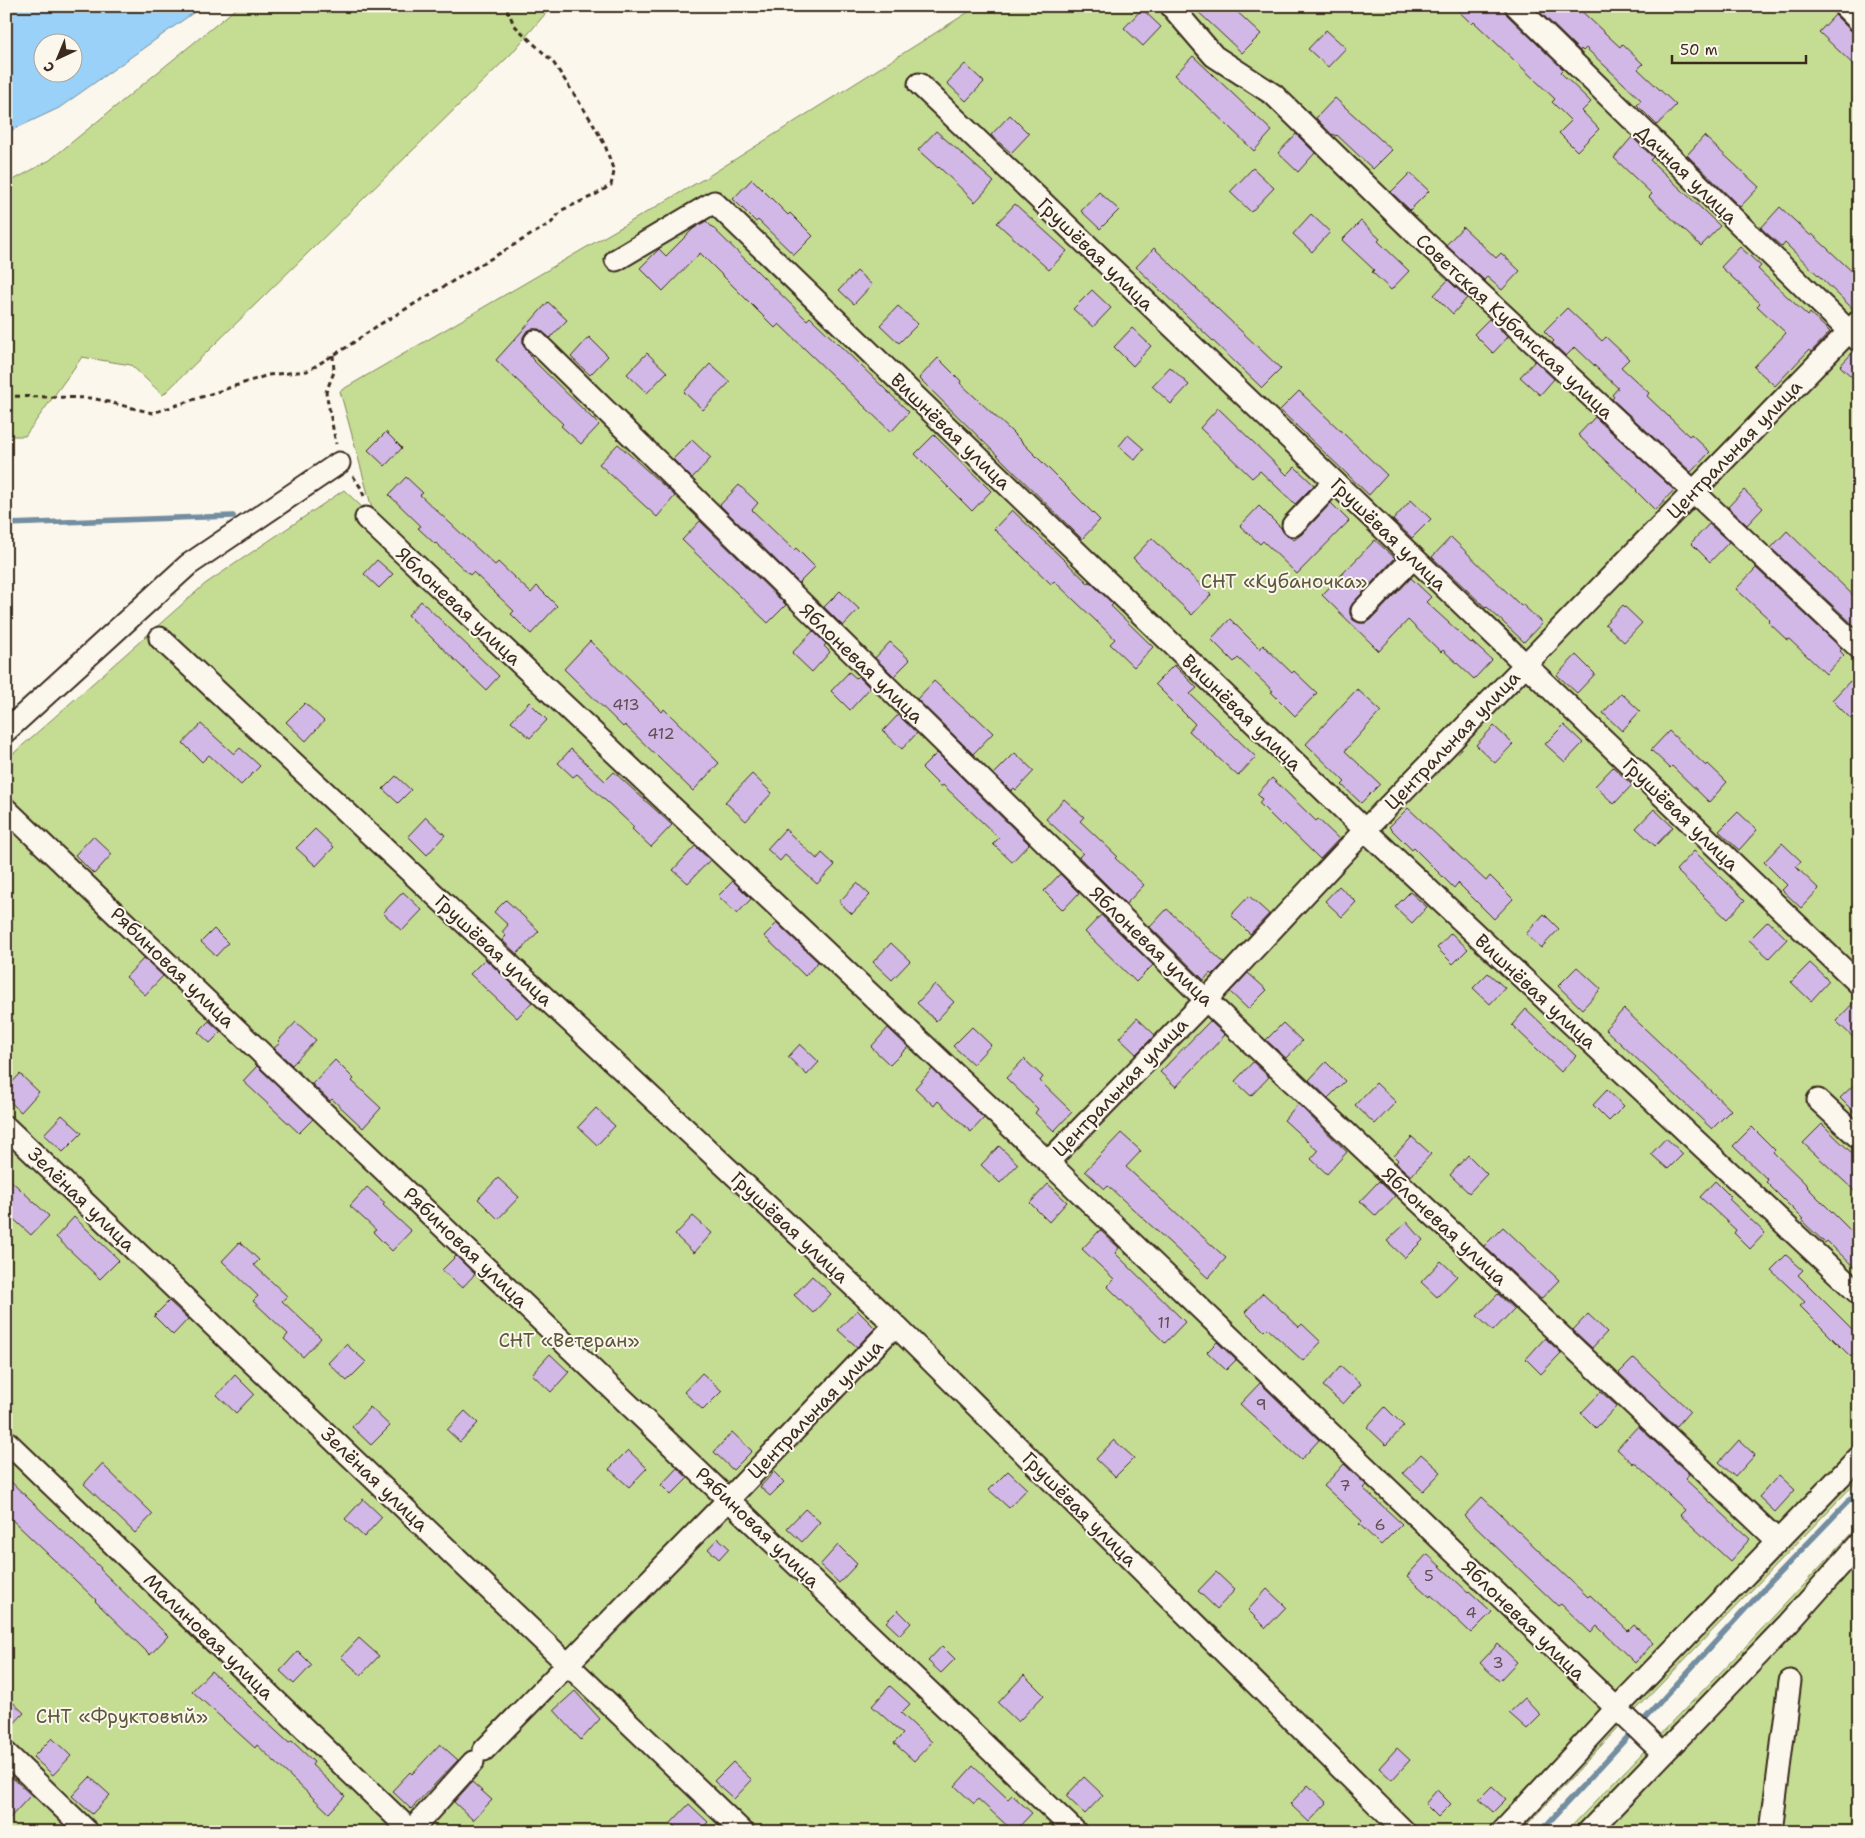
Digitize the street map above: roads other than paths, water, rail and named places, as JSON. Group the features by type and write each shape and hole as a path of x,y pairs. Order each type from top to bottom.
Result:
{"street":[{"name":"Советская Кубанская улица","path":"1171,6 1214,56 1274,95 1412,230 1859,648"},
{"name":"Дачная улица","path":"1516,6 1855,331"},
{"path":"1844,6 1859,21"},
{"name":"Грушёвая улица","path":"919,84 1859,984"},
{"name":"Вишнёвая улица","path":"616,260 714,202 1365,830 1859,1294"},
{"name":"Центральная улица","path":"1048,1162 1206,1000 1365,830 1693,491 1855,331"},
{"name":"Яблоневая улица","path":"535,341 1206,1000 1778,1541"},
{"path":"6,731 188,565 339,464"},
{"path":"1293,525 1334,482"},
{"name":"Яблоневая улица","path":"366,518 1048,1162 1663,1754"},
{"path":"1362,611 1413,558"},
{"name":"Грушёвая улица","path":"160,638 895,1325 1405,1832"},
{"name":"Рябиновая улица","path":"6,809 1076,1832"},
{"path":"1818,1100 1859,1138"},
{"name":"Зелёная улица","path":"6,1127 743,1832"},
{"name":"Центральная улица","path":"409,1831 895,1325"},
{"name":"Малиновая улица","path":"6,1441 409,1831"},
{"path":"6,1450 409,1831"},
{"path":"1502,1832 1616,1709 1859,1457"},
{"path":"1588,1832 1788,1624 1859,1544"},
{"path":"1771,1832 1790,1681"},
{"path":"6,1753 88,1832"}],"water":[{"path":"6,6 203,6 59,108 6,133"}],"waterway":[{"path":"6,524 233,516"},
{"path":"1640,1724 1761,1592 1859,1490"},
{"path":"1540,1832 1634,1730"}],"park label":[{"name":"СНТ «Кубаночка»","path":"1284,581"},
{"name":"СНТ «Ветеран»","path":"569,1340"},
{"name":"СНТ «Фруктовый»","path":"122,1716"}]}
